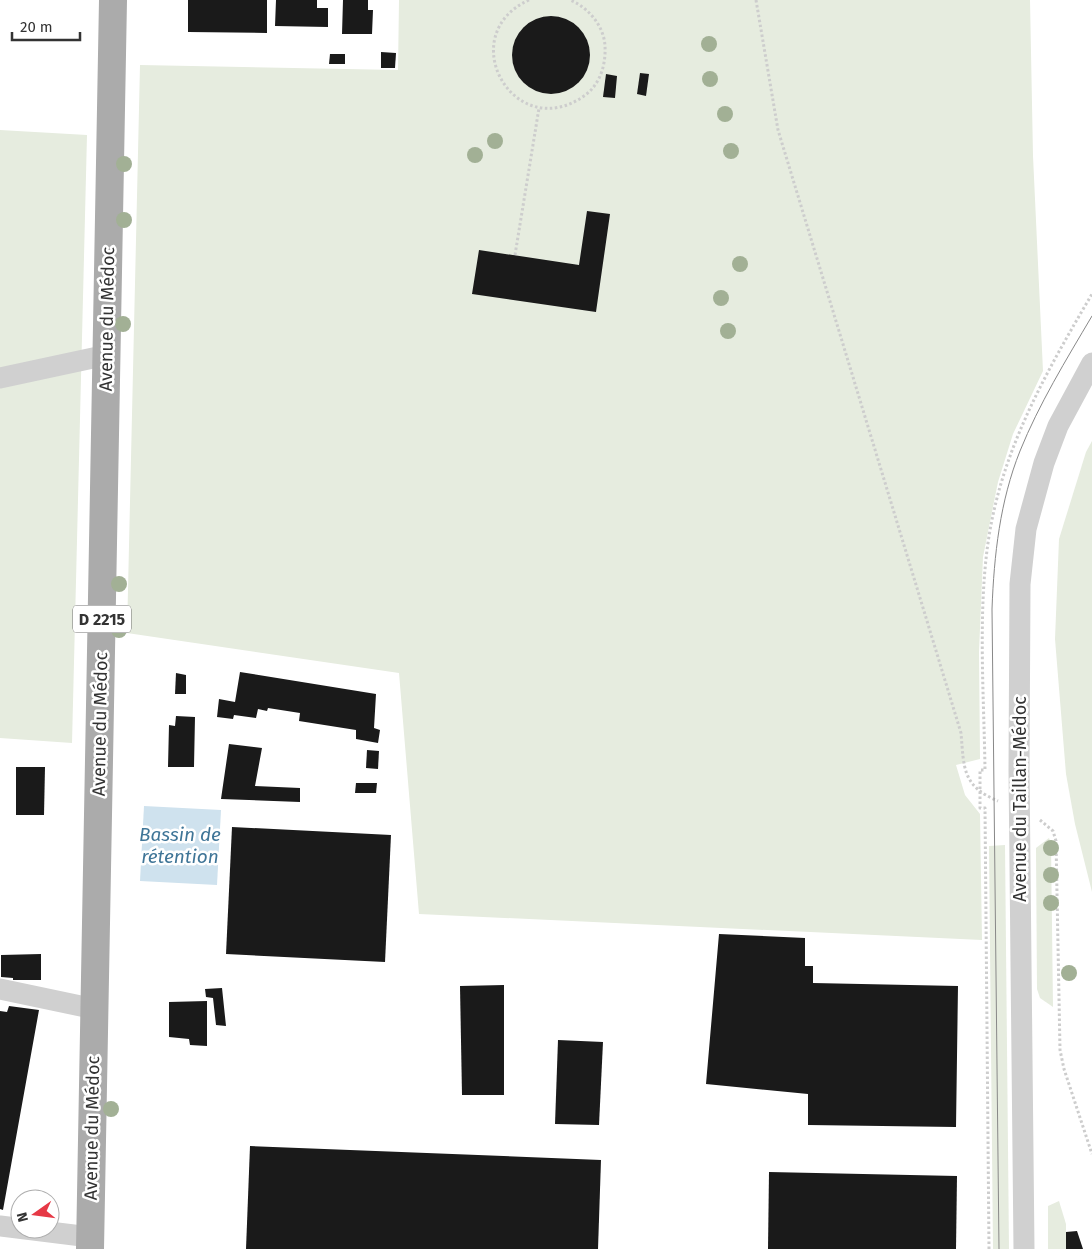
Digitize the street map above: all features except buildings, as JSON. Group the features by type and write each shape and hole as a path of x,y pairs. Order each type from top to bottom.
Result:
{"main road":[{"name":"Avenue du Médoc","path":"91,1245 113,0"}],"street":[{"path":"0,378 107,355"},
{"name":"Avenue du Taillan-Médoc","path":"1024,1249 1019,770 1020,584 1026,529 1044,462 1058,426 1092,363"},
{"path":"0,989 95,1009"},
{"path":"0,1226 91,1245"}],"path":[{"path":"529,0 518,5 504,19 495,36 493,55 497,74 508,90 522,102 539,108 557,108 574,103 589,93 600,78 605,61 605,43 600,26 589,12 570,0"},
{"path":"756,0 778,130 961,733"},
{"path":"515,255 539,108"},
{"path":"1064,1069 1092,1154"}],"shaded area":[{"path":"399,0 1030,0 1033,156 1043,371 1013,434 998,482 983,557 979,652 980,759 956,765 965,795 980,814 982,940 419,914 399,673 127,633 140,65 398,70"},
{"path":"0,130 87,135 72,743 0,738"},
{"path":"1092,441 1092,892 1075,824 1066,774 1055,639 1059,539 1086,452"},
{"path":"1049,838 1051,843 1053,1007 1040,998 1037,989 1036,848"},
{"path":"1005,845 1009,1249 993,1249 989,846"},
{"path":"1059,1201 1066,1224 1066,1249 1048,1249 1048,1206"}],"water":[{"name":"Bassin de rétention","path":"144,806 221,810 217,885 140,881"}],"tram line":[{"path":"999,1249 992,609 994,569 1007,489 1020,451 1044,399 1092,316"}]}
